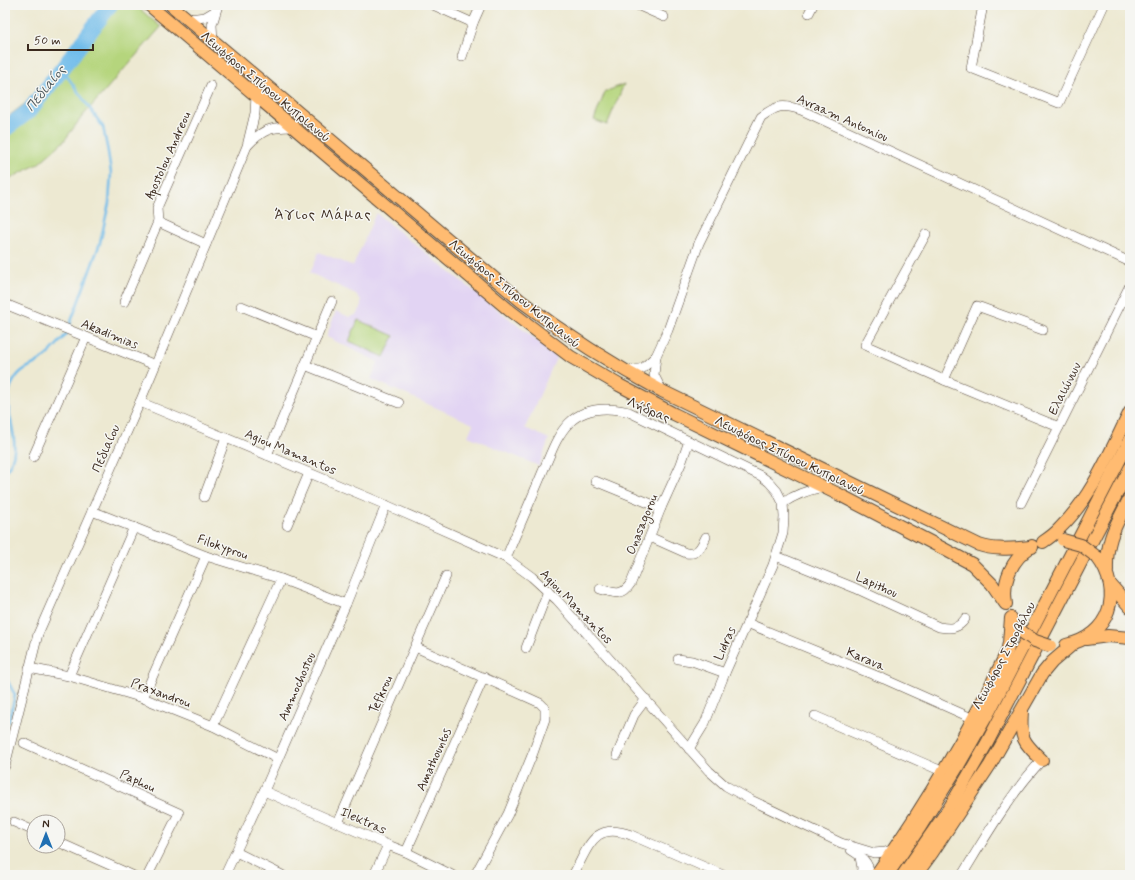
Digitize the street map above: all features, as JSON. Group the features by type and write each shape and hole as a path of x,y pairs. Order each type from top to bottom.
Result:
{"main road":[{"name":"Λεωφόρος Σπύρου Κυπριανού","path":"149,5 509,310 571,357 618,385 674,414 823,487 972,564 992,584 1005,603"},
{"name":"Λεωφόρος Σπύρου Κυπριανού","path":"174,8 189,19 213,41 521,301 576,341 626,372 662,391 988,548 998,549 1038,544"},
{"path":"1130,412 1085,498 1062,526 1016,560 1008,573 1005,588 1005,603 1011,618 1022,632 1035,641 1050,646 1065,646 1108,636 1130,638"},
{"name":"Λεωφόρος Στροβόλου","path":"887,875 920,827 987,716 1130,440"},
{"name":"Λεωφόρος Στροβόλου","path":"903,875 950,807 987,743 1130,468"},
{"path":"916,875 990,765 1042,674 1052,662 1095,631 1104,619 1110,605 1107,556 1110,540 1113,530 1130,497"},
{"path":"1038,544 1063,540 1081,545 1097,557 1109,579 1130,607"},
{"path":"876,875 944,772 974,719 1007,652 1010,638 1011,618"},
{"path":"1023,706 1021,730 1023,739 1042,760"}],"street":[{"path":"433,5 473,23"},
{"path":"462,57 473,23 481,5"},
{"path":"637,5 664,17"},
{"path":"983,5 971,68 1059,103 1104,5"},
{"path":"189,19 205,17 217,8"},
{"path":"213,41 212,25 217,8"},
{"name":"Apostolou Andreou","path":"124,302 158,222 157,208 211,86"},
{"path":"247,146 256,109 256,96"},
{"name":"Avraam Antoniou","path":"656,356 668,330 699,243 761,117 771,109 777,107 790,107 801,110 1130,262"},
{"path":"247,146 258,134 266,130 278,127 292,127"},
{"name":"Πεδιαίου","path":"5,766 38,634 140,402 247,146"},
{"path":"158,222 206,244"},
{"path":"926,234 865,345 944,380 1059,427"},
{"name":"Ελαιώνων","path":"1021,503 1130,285"},
{"path":"267,455 332,301"},
{"name":"Akadimias","path":"5,304 155,365"},
{"path":"241,306 317,337"},
{"path":"944,380 977,306 1043,330"},
{"path":"34,457 86,337"},
{"path":"626,372 643,368 656,356"},
{"path":"656,356 654,375 662,391"},
{"path":"305,365 399,403"},
{"name":"Agiou Mamantos","path":"140,402 386,505 506,558 548,591 709,771 726,786 751,800 842,843 874,853 885,852 894,848"},
{"name":"Λήδρας","path":"506,558 557,441 569,423 579,415 589,411 613,408 628,412 761,476 777,491 783,503"},
{"path":"204,497 226,438"},
{"name":"Onasagorou","path":"600,589 618,594 628,588 681,464 689,441"},
{"path":"287,525 309,473"},
{"path":"595,481 661,508"},
{"path":"783,503 808,490 823,487"},
{"name":"Lidras","path":"689,749 705,723 776,556 780,544 784,517 783,503"},
{"name":"Ammochostou","path":"225,875 264,791 346,604 386,505"},
{"name":"Filokyprou","path":"92,511 206,556 281,579 346,604"},
{"path":"69,676 134,527"},
{"path":"650,537 691,554 700,549 706,537"},
{"path":"143,698 206,556"},
{"name":"Lapithou","path":"776,556 855,588 939,627 955,628 961,625 965,618"},
{"name":"Tefkrou","path":"338,823 446,576"},
{"path":"213,726 281,579"},
{"path":"526,648 548,591"},
{"name":"Karava","path":"747,623 974,719"},
{"path":"415,647 540,703 545,708 545,719 511,807 475,875"},
{"path":"678,659 694,661 725,673"},
{"name":"Praxandrou","path":"29,668 69,676 143,698 213,726 278,759"},
{"name":"Amathountos","path":"406,852 484,678"},
{"path":"617,755 634,715 646,699"},
{"path":"815,716 944,772"},
{"name":"Paphou","path":"24,744 178,812 148,875"},
{"path":"962,875 997,819 1029,775 1042,760"},
{"name":"Ilektras","path":"264,791 406,852 447,874"},
{"path":"14,822 26,827"},
{"path":"573,875 593,839 599,833 605,831 620,831 631,835 723,875"},
{"name":"Agiou Mamantos","path":"842,843 860,856 866,863 870,875"},
{"path":"374,875 388,845"},
{"path":"66,846 132,875"},
{"path":"236,852 282,875"},
{"path":"860,856 862,868 861,875"}],"shaded area":[{"path":"376,213 557,356 525,428 549,439 539,466 468,436 473,424 371,379 378,362 327,337 336,311 349,317 356,315 361,308 361,300 356,294 310,273 319,252 353,266"}],"green space":[{"path":"115,5 135,5 161,27 81,118 64,141 38,164 5,181 5,119 53,82 56,72 83,33"},
{"path":"624,84 607,125 594,120 605,92"},
{"path":"358,320 394,336 384,357 349,341"}],"waterway":[{"name":"Πεδιαίος","path":"5,129 29,111 110,5"},
{"path":"62,69 103,127 111,173 109,203 100,243 69,327"},
{"path":"5,472 11,462 14,451 14,440 9,407 11,386 23,370 47,355 66,335 67,332"},
{"path":"5,676 15,695 9,721 5,726"}],"district":[{"name":"Άγιος Μάμας","path":"323,214"}]}
